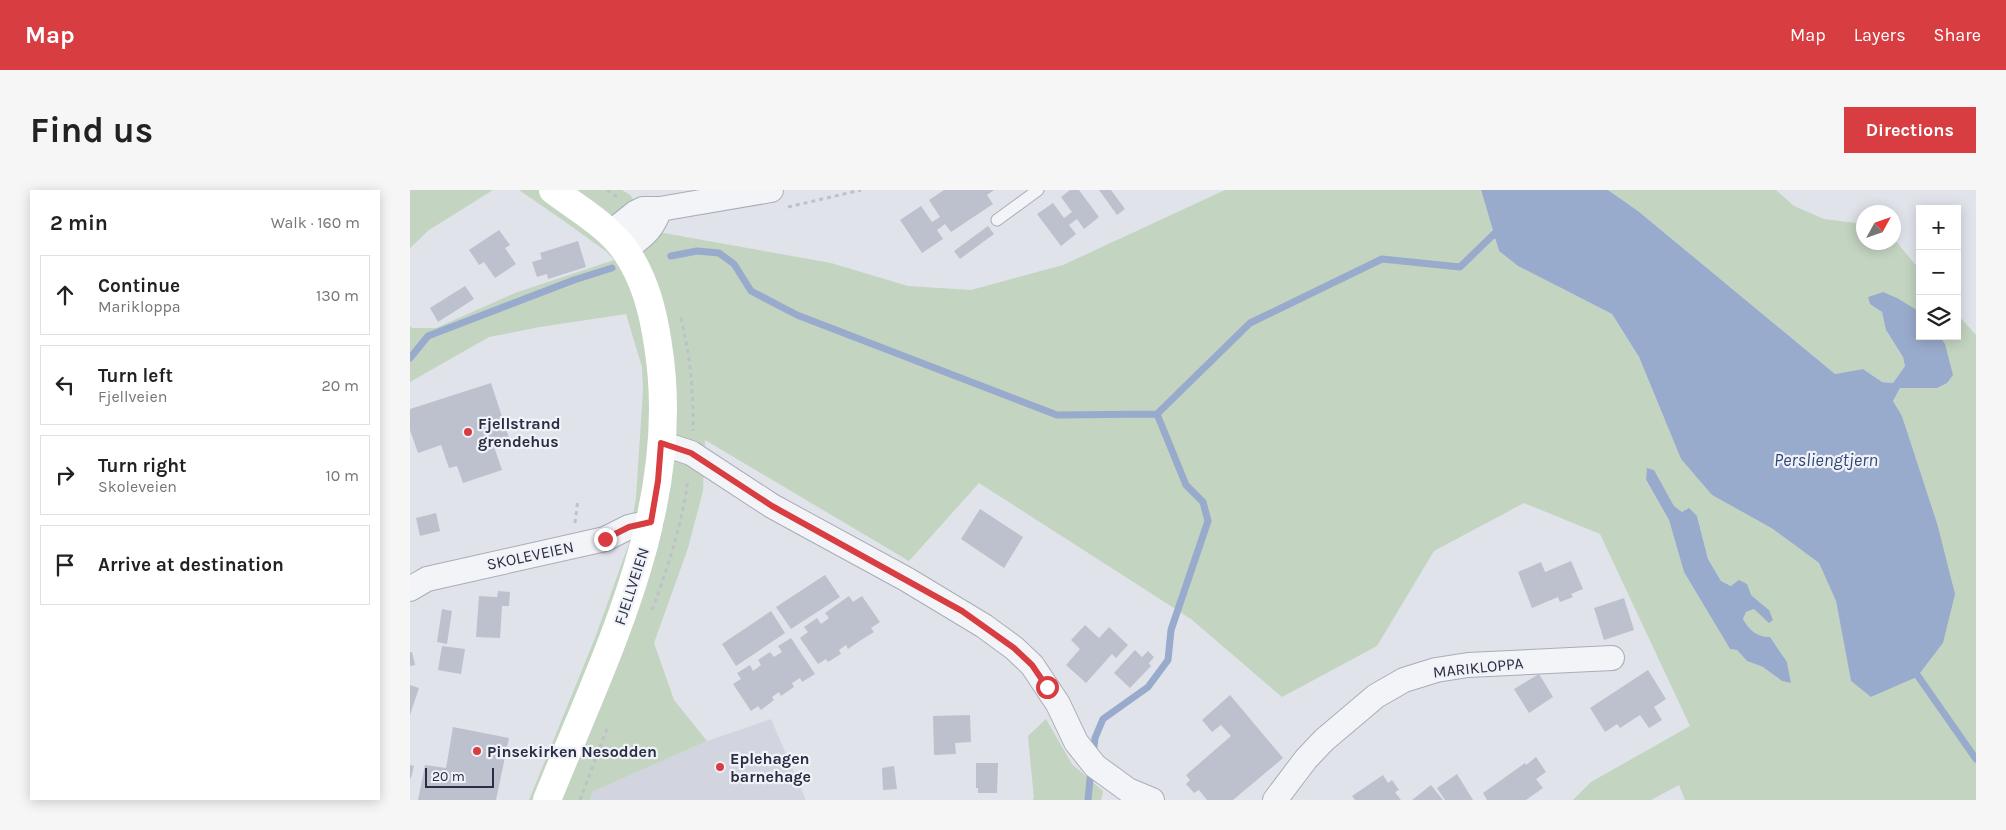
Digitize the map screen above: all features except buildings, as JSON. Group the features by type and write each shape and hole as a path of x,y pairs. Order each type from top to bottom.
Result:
{"main road":[{"name":"FJELLVEIEN","path":"547,800 618,629 640,565 651,522 658,481 661,443 662,368 653,312 646,290 618,241 553,190"}],"street":[{"path":"618,241 636,213 657,200 772,190"},
{"path":"618,241 650,230 655,224 657,200"},
{"path":"661,443 691,453 772,506 962,611 1014,648 1032,665 1051,692 1083,753 1111,778 1128,790 1152,800"},
{"name":"SKOLEVEIEN","path":"410,589 427,580 605,539 629,527 651,522"},
{"name":"MARIKLOPPA","path":"1275,800 1324,740 1376,696 1404,680 1436,670 1468,665 1612,658"}],"lane":[{"path":"997,220 1038,190"}],"shaded area":[{"name":"Eplehagen barnehage","path":"771,719 806,800 590,800 592,792 707,741"}],"green space":[{"path":"410,190 493,190 429,230 410,248"},
{"path":"519,190 622,190 630,195 658,232 831,263 908,286 971,290 1063,265 1225,190 1481,190 1499,251 1518,266 1612,314 1639,357 1681,459 1712,495 1773,529 1819,563 1836,601 1851,681 1871,697 1917,677 1943,643 1937,523 1902,416 1893,401 1900,388 1937,388 1945,344 1942,340 1961,340 1961,318 1976,335 1976,800 1685,800 1679,785 1651,800 1573,800 1591,782 1690,726 1600,534 1524,503 1434,551 1377,646 1282,697 1191,619 979,483 909,561 705,440 703,491 688,548 654,643 674,700 707,741 592,792 590,800 529,800 595,638 629,543 636,497 643,391 642,367 626,314 489,337 410,382 410,326 412,328 436,328 515,293 614,260 607,252","holes":["1654,471 1674,506 1682,512 1697,516 1708,559 1721,581 1751,595 1769,610 1754,609 1746,612 1743,619 1754,632 1761,636 1770,637 1787,662 1791,683 1782,681 1763,667 1747,661 1737,650 1730,649 1684,572 1669,520 1646,481"]},
{"path":"1608,190 1776,190 1794,206 1824,219 1856,223 1856,250 1901,250 1901,247 1916,265 1916,310 1883,292 1868,297 1870,304 1882,312 1886,330 1903,357 1905,366 1893,383 1882,382 1863,369 1835,374 1638,211"},
{"path":"1046,719 1072,764 1103,791 1101,800 1032,800 1034,799 1028,736"}],"water":[{"name":"Persliengtjern","path":"1481,190 1608,190 1638,211 1835,374 1863,369 1882,382 1893,383 1905,366 1903,357 1886,330 1882,312 1870,304 1868,297 1883,292 1916,310 1916,340 1942,340 1953,375 1947,383 1937,388 1900,388 1893,401 1902,416 1937,523 1955,594 1943,643 1917,677 1871,697 1851,681 1836,601 1819,563 1773,529 1712,495 1681,459 1639,357 1612,314 1518,266 1499,251"},
{"path":"1647,468 1654,470 1674,506 1682,512 1689,508 1697,516 1708,559 1721,581 1731,586 1739,580 1747,584 1751,595 1769,610 1773,620 1769,623 1754,609 1746,612 1743,619 1754,632 1761,636 1770,637 1787,662 1791,683 1782,681 1763,667 1747,661 1737,650 1730,649 1684,572 1669,520 1646,480"}],"waterway":[{"path":"671,256 697,251 719,253 734,264 751,291 797,315 1057,415 1157,414 1250,323 1382,259 1460,267 1494,234 1501,238"},
{"path":"410,358 428,336 574,280 612,268"},
{"path":"1093,755 1095,738 1103,719 1148,687 1168,660 1171,630 1208,521 1203,502 1186,485 1157,414"},
{"path":"1913,669 1976,759"},
{"path":"1088,800 1091,768"}],"place":[{"name":"Fjellstrand grendehus","path":"468,432"},
{"name":"Pinsekirken Nesodden","path":"477,751"},
{"name":"Eplehagen barnehage","path":"720,767"}],"route":[{"path":"605,539 629,527 651,522 658,481 661,443 674,447 691,453 772,506 962,611 1014,648 1032,665 1047,687"}]}
